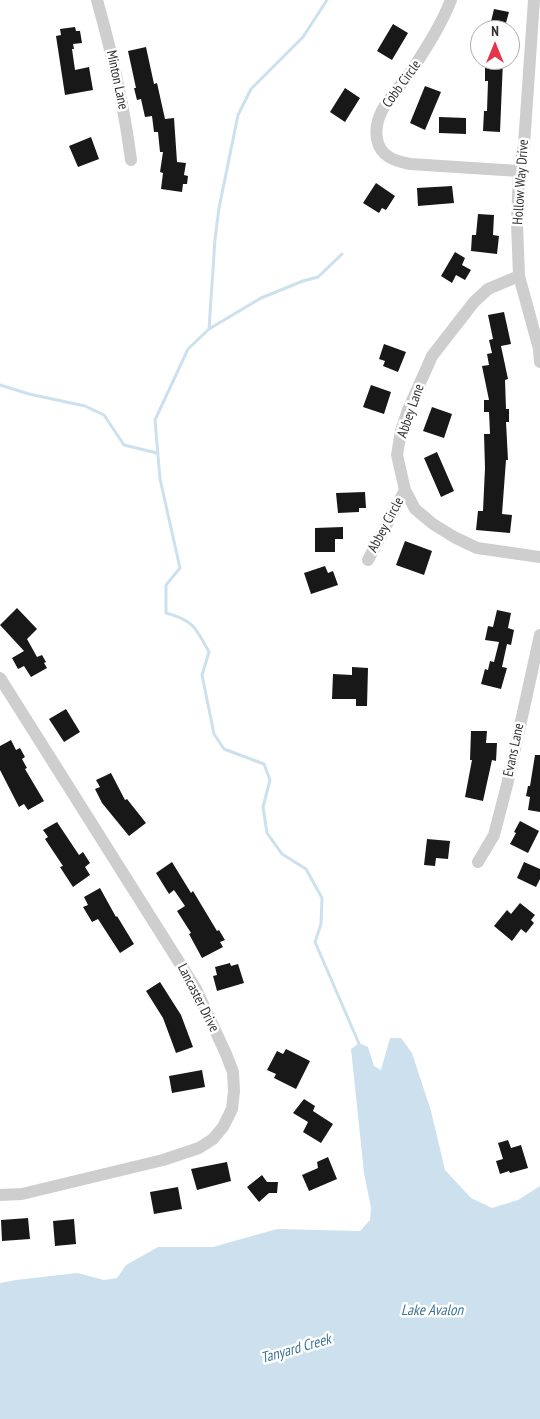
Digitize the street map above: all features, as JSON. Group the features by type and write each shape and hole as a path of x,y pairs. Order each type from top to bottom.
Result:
{"street":[{"name":"Minton Lane","path":"97,0 112,55 127,125 131,160"},
{"name":"Cobb Circle","path":"451,0 434,38 381,112 376,124 378,146 384,154 394,161 427,166 519,171"},
{"name":"Hollow Way Drive","path":"534,0 525,135 519,171 517,224 520,276 540,362"},
{"name":"Abbey Lane","path":"520,276 488,289 474,302 432,356 408,410 401,431 397,455 405,490 415,509 433,524 477,548 540,557"},
{"name":"Abbey Circle","path":"368,560 405,490"},
{"name":"Evans Lane","path":"478,862 494,835 540,635"},
{"name":"Lancaster Drive","path":"0,678 196,989 233,1072 234,1091 232,1109 223,1127 213,1139 199,1148 163,1160 22,1194 0,1195"}],"water":[{"name":"Lake Avalon","path":"390,1038 401,1038 412,1053 431,1111 445,1170 471,1198 492,1208 518,1200 540,1186 540,1419 0,1419 0,1283 77,1273 104,1280 117,1278 126,1265 158,1247 213,1247 277,1229 360,1231 370,1220 371,1208 364,1173 351,1049 359,1043 368,1047 374,1066 381,1070"}],"building":[{"path":"494,9 509,12 507,20 491,20"},
{"path":"393,24 408,33 392,60 377,51"},
{"path":"75,27 76,31 80,31 82,43 73,44 75,70 89,67 93,90 65,95 56,36 61,35 60,29"},
{"path":"146,47 154,84 157,83 165,119 174,118 177,162 186,163 184,175 188,176 187,184 183,184 182,192 161,189 163,173 160,172 163,152 160,152 158,132 154,132 152,116 145,117 141,99 137,100 134,88 136,88 128,51"},
{"path":"485,70 503,70 500,132 483,131 484,111 487,111 488,81 485,81"},
{"path":"425,86 441,92 425,130 410,123"},
{"path":"345,88 360,98 345,122 330,112"},
{"path":"439,117 466,118 466,134 439,133"},
{"path":"91,137 99,159 78,167 69,146"},
{"path":"376,183 395,196 386,210 382,208 379,213 363,203"},
{"path":"452,186 454,203 418,206 417,188"},
{"path":"478,214 494,215 493,235 499,236 497,254 471,251 472,235 476,235"},
{"path":"455,252 465,258 462,265 471,270 465,280 456,275 452,283 441,276"},
{"path":"504,312 511,344 501,346 508,379 505,380 506,409 509,409 509,422 506,422 508,460 506,460 502,514 512,515 510,533 476,530 478,511 483,511 484,434 490,434 489,412 484,412 484,400 489,400 482,366 489,365 487,354 492,353 489,340 493,339 488,315"},
{"path":"384,344 406,352 398,372 383,366 385,361 379,359"},
{"path":"371,385 391,392 384,414 363,407"},
{"path":"432,407 452,414 444,438 423,431"},
{"path":"437,452 454,491 441,497 424,458"},
{"path":"365,492 366,508 359,508 359,512 338,513 336,493"},
{"path":"343,527 343,539 335,539 335,552 315,552 315,528"},
{"path":"405,541 432,551 424,575 396,565"},
{"path":"325,566 328,573 333,571 338,585 311,594 304,573"},
{"path":"17,608 37,629 27,639 37,657 42,655 46,662 44,663 47,668 31,677 24,666 18,669 12,658 24,651 0,625"},
{"path":"497,610 511,613 508,628 514,630 511,645 507,644 502,667 507,668 501,689 481,684 485,669 488,670 490,661 494,662 499,642 485,640 488,626 493,627"},
{"path":"352,667 368,668 367,706 356,706 356,699 332,699 333,674 352,675"},
{"path":"66,709 80,732 64,742 49,719"},
{"path":"471,731 487,731 486,743 497,743 496,761 492,760 483,801 465,797 472,760 470,760"},
{"path":"11,740 16,750 20,748 25,757 22,759 27,768 25,769 44,801 28,810 24,804 19,807 0,770 0,746"},
{"path":"535,755 540,755 540,812 528,810 530,797 526,796 528,786 530,786"},
{"path":"111,773 125,800 127,799 146,823 129,836 102,803 95,789 100,787 96,780"},
{"path":"520,821 539,831 528,853 510,844"},
{"path":"57,822 79,855 83,852 90,863 85,867 90,875 73,887 60,867 63,866 45,839 48,837 43,830"},
{"path":"427,839 450,841 448,859 436,858 435,866 424,865"},
{"path":"172,862 191,893 193,891 217,931 219,930 225,940 220,942 223,947 202,958 189,934 191,933 177,911 185,906 174,890 169,894 156,873"},
{"path":"524,862 540,869 540,879 536,887 517,878"},
{"path":"100,888 134,944 120,953 98,919 92,922 83,907 88,905 84,897"},
{"path":"520,903 535,915 531,920 534,923 526,933 521,929 512,941 494,926 507,910 511,914"},
{"path":"230,963 231,966 238,964 244,983 217,991 213,976 217,975 215,967"},
{"path":"160,982 181,1015 193,1047 176,1053 163,1018 146,991"},
{"path":"286,1049 310,1061 296,1089 274,1078 276,1074 267,1070 277,1051 283,1054"},
{"path":"202,1070 205,1087 172,1093 169,1076"},
{"path":"304,1099 315,1106 313,1111 333,1124 321,1143 303,1132 308,1122 293,1113"},
{"path":"508,1140 511,1148 521,1145 528,1168 500,1174 496,1161 503,1159 498,1143"},
{"path":"328,1157 337,1179 309,1191 302,1175 318,1168 317,1162"},
{"path":"227,1162 231,1181 197,1190 191,1169"},
{"path":"262,1175 267,1182 278,1182 277,1193 269,1193 259,1202 247,1187"},
{"path":"178,1187 182,1209 154,1214 150,1192"},
{"path":"28,1218 30,1239 2,1241 1,1220"},
{"path":"74,1219 76,1244 55,1246 53,1221"}],"waterway":[{"path":"327,0 303,37 251,89 238,115 219,208 209,329 188,349 155,420 160,479 180,568 166,585 166,613 182,619 193,626 209,652 202,675 214,734 224,749 264,764 270,780 263,807 267,833 282,854 306,869 322,898 321,924 315,942 360,1046"},
{"path":"209,329 261,298 318,277 342,254"},
{"path":"0,385 29,394 85,406 104,415 124,445 157,453"}],"water label":[{"name":"Tanyard Creek","path":"296,1349"}]}
